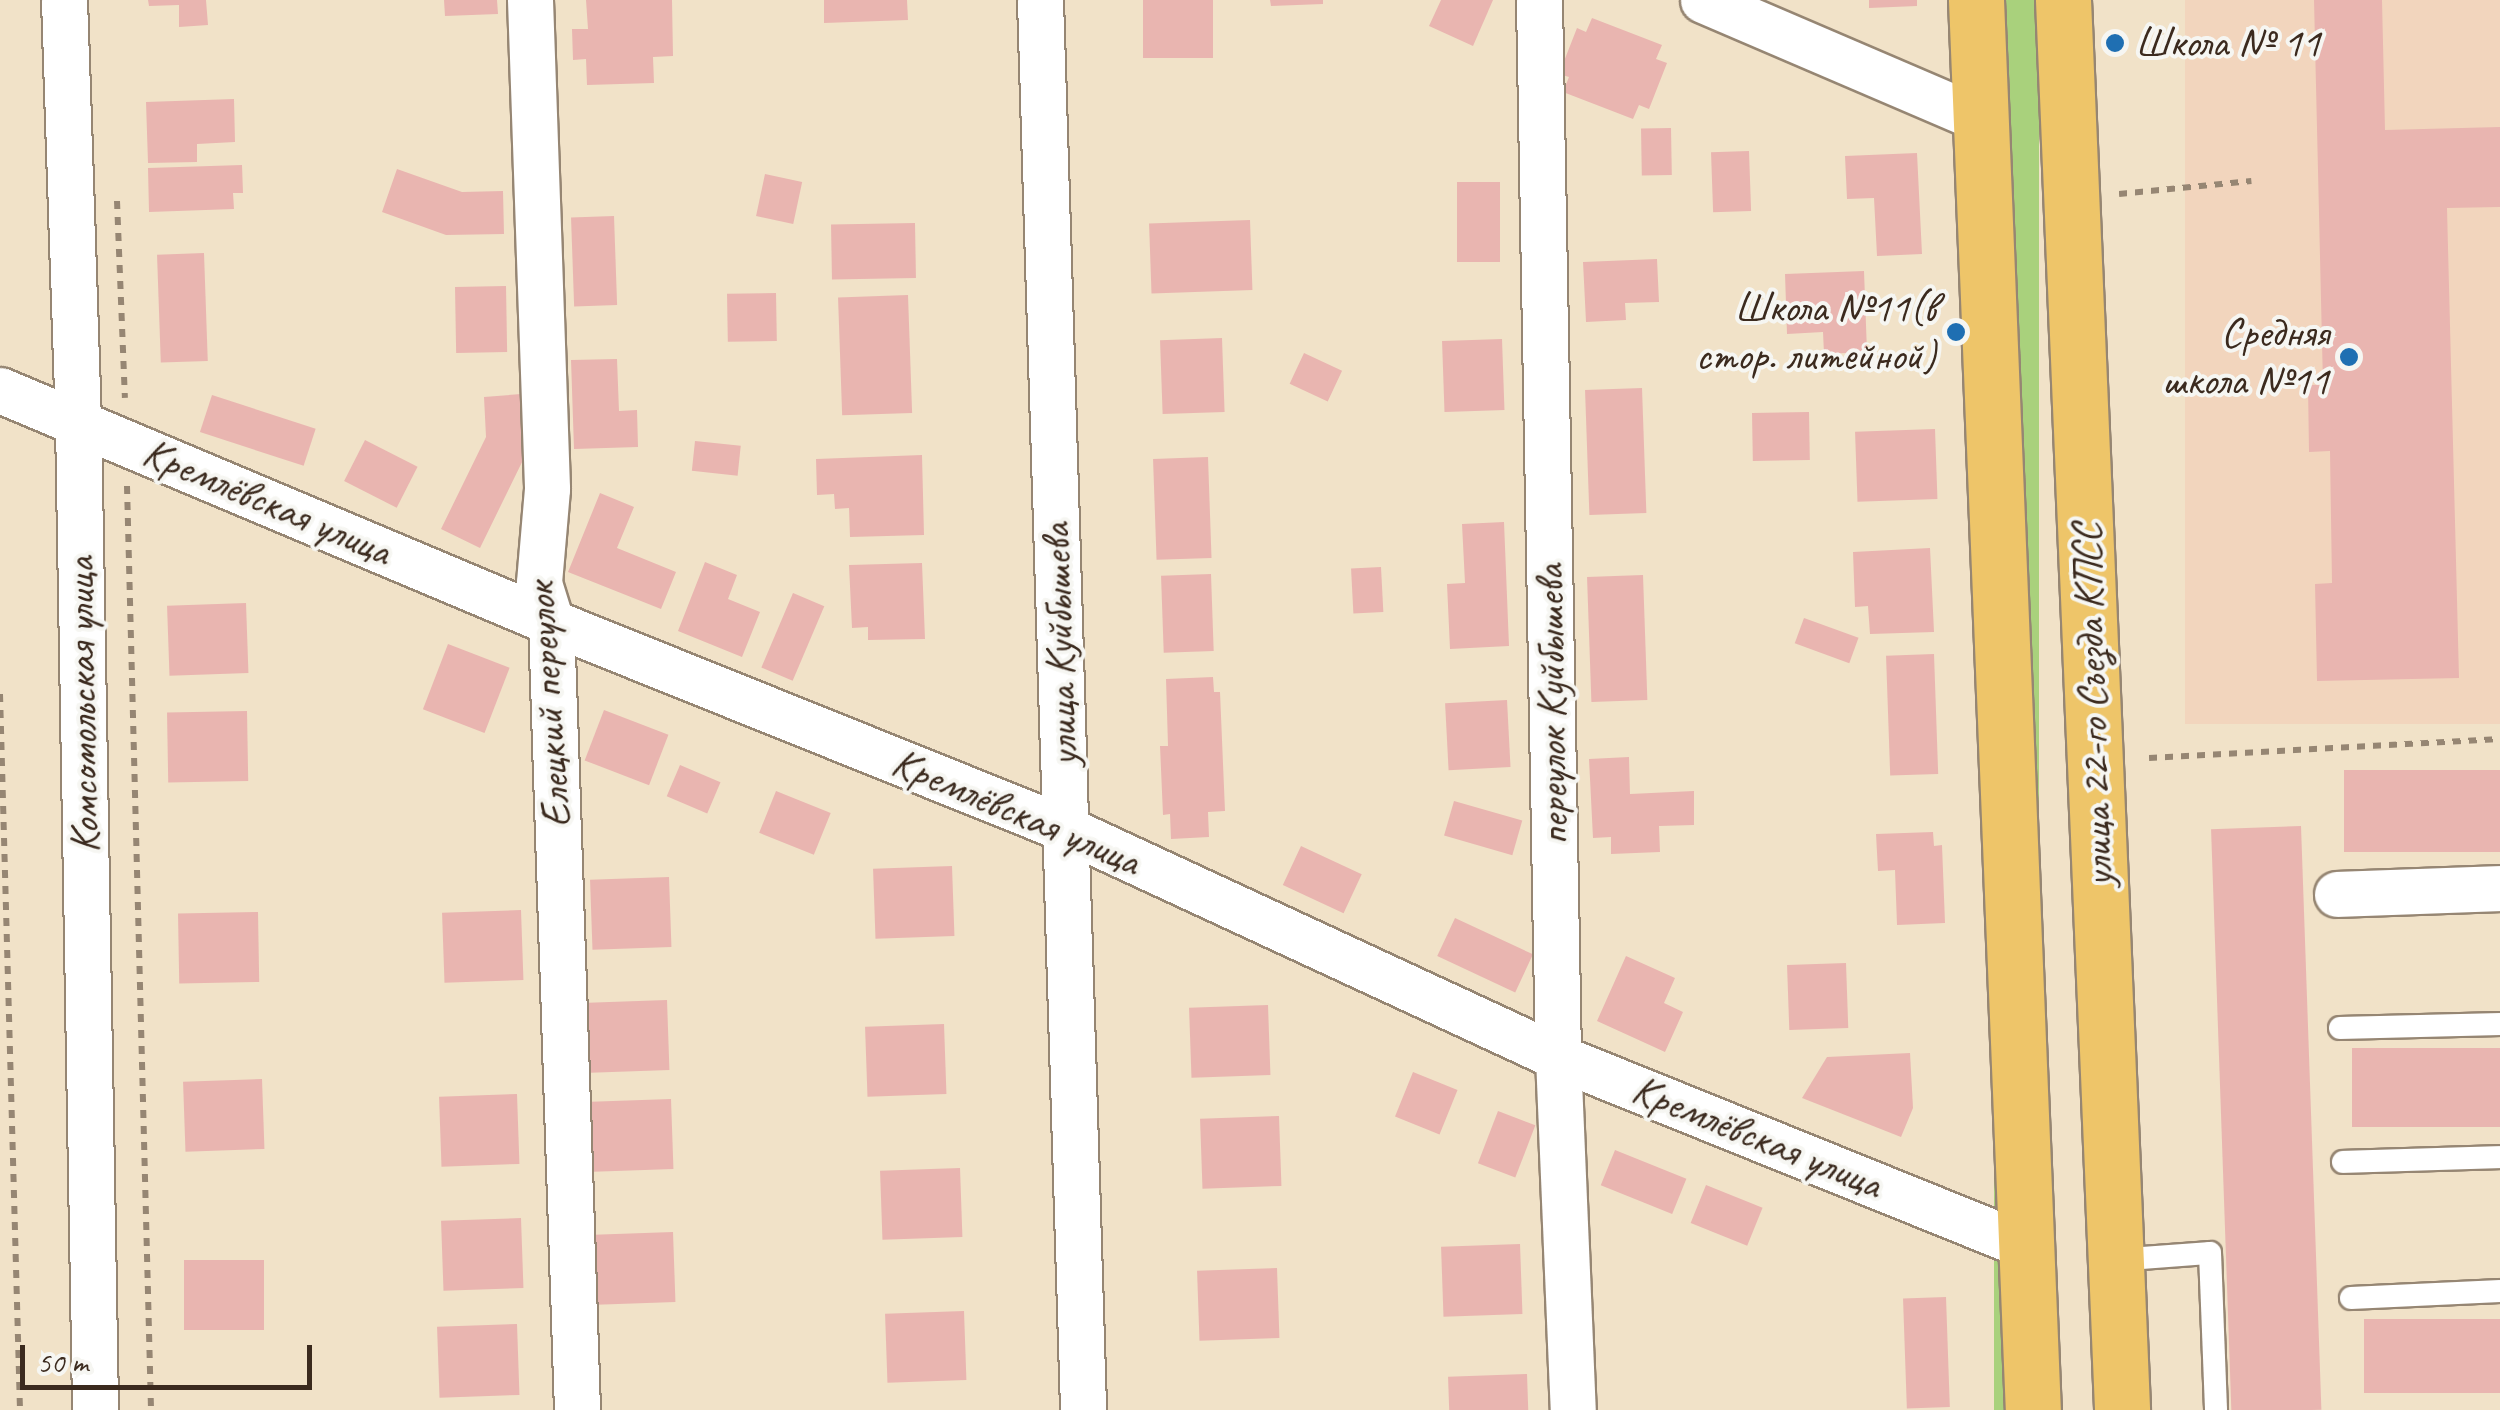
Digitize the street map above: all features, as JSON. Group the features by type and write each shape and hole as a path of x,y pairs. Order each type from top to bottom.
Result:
{"main road":[{"name":"улица 22-го Съезда КПСС","path":"1976,0 2033,1410"},
{"name":"улица 22-го Съезда КПСС","path":"2064,0 2122,1410"}],"street":[{"name":"Комсомольская улица","path":"64,0 78,422 95,1410"},
{"name":"Елецкий переулок","path":"530,0 547,490 540,584 551,622 577,1410"},
{"name":"улица Куйбышева","path":"1040,0 1083,1410"},
{"name":"переулок Куйбышева","path":"1539,0 1558,1057 1573,1410"},
{"path":"1703,0 1981,118"},
{"name":"Кремлёвская улица","path":"0,390 551,622 1066,829 1558,1057 2026,1246"},
{"path":"2337,894 2500,888"}],"lane":[{"path":"2340,1028 2500,1024"},
{"path":"2342,1162 2500,1157"},
{"path":"2116,1260 2210,1254 2216,1410"},
{"path":"2350,1298 2500,1291"}],"path":[{"path":"116,179 151,1410"},
{"path":"2119,194 2251,181"},
{"path":"0,694 20,1410"},
{"path":"2149,758 2500,739"}],"shaded area":[{"name":"Средняя школа №11","path":"2185,0 2500,0 2500,724 2185,724"}],"green space":[{"path":"1994,0 2039,0 2039,1410 1994,1410"}],"building":[{"path":"148,0 206,0 208,25 179,27 179,5 149,6"},
{"path":"444,0 497,0 498,14 445,16"},
{"path":"586,0 672,0 673,56 653,57 654,83 587,85 586,59 573,60 572,29 588,29"},
{"path":"824,0 907,0 908,20 824,23"},
{"path":"1143,0 1213,0 1213,58 1143,58"},
{"path":"1270,0 1323,0 1323,4 1271,6"},
{"path":"1441,0 1493,0 1473,46 1429,26"},
{"path":"1869,0 1917,0 1917,6 1869,8"},
{"path":"2314,0 2382,0 2385,130 2500,127 2500,207 2447,208 2459,678 2317,681 2315,584 2332,583 2330,451 2309,452 2308,385 2323,385"},
{"path":"1592,18 1662,45 1656,59 1667,63 1649,109 1639,105 1633,119 1563,92 1569,77 1559,74 1577,28 1586,32"},
{"path":"234,99 235,142 197,144 197,162 148,163 146,102"},
{"path":"1671,128 1672,175 1642,176 1641,129"},
{"path":"1749,151 1751,211 1713,212 1711,152"},
{"path":"1917,153 1922,254 1877,256 1874,198 1847,199 1845,156"},
{"path":"242,165 243,193 233,193 234,209 149,212 148,168"},
{"path":"397,169 462,192 503,191 504,234 446,235 382,212"},
{"path":"765,174 802,182 793,224 756,216"},
{"path":"1457,182 1500,182 1500,262 1457,262"},
{"path":"614,216 617,305 574,306 571,218"},
{"path":"1250,220 1252,290 1152,293 1149,224"},
{"path":"915,223 916,278 832,279 831,224"},
{"path":"204,253 208,361 161,363 157,255"},
{"path":"1657,259 1659,302 1625,303 1626,320 1586,322 1583,262"},
{"path":"1864,271 1867,352 1824,354 1823,332 1787,334 1785,274"},
{"path":"506,286 507,352 456,353 455,287"},
{"path":"776,293 777,341 728,342 727,294"},
{"path":"908,295 912,413 842,415 838,297"},
{"path":"1222,338 1225,412 1163,414 1160,340"},
{"path":"1502,339 1504,410 1445,412 1442,341"},
{"path":"1304,353 1342,371 1328,402 1290,384"},
{"path":"617,359 619,411 637,410 638,447 574,449 571,360"},
{"path":"1642,388 1646,513 1589,515 1585,390"},
{"path":"521,394 525,456 480,548 441,529 486,437 484,397"},
{"path":"212,395 316,429 304,466 200,432"},
{"path":"1809,412 1810,460 1753,461 1752,413"},
{"path":"1935,429 1937,499 1857,502 1855,432"},
{"path":"365,440 418,467 397,508 344,481"},
{"path":"695,441 741,446 738,476 692,471"},
{"path":"922,455 924,535 850,537 849,508 835,509 834,494 817,495 816,459"},
{"path":"1208,457 1212,558 1157,560 1153,459"},
{"path":"600,493 634,507 617,548 676,572 661,609 568,572"},
{"path":"1504,522 1509,646 1450,649 1447,584 1465,583 1462,524"},
{"path":"1930,548 1934,632 1870,634 1868,606 1855,607 1853,552"},
{"path":"705,562 737,575 728,599 760,612 742,657 678,631"},
{"path":"922,563 925,639 868,640 868,627 852,628 849,565"},
{"path":"1381,567 1383,612 1353,614 1351,569"},
{"path":"1211,574 1214,651 1164,653 1161,576"},
{"path":"1643,575 1647,700 1591,702 1587,577"},
{"path":"793,593 824,606 793,681 761,668"},
{"path":"246,603 248,673 169,676 167,606"},
{"path":"1804,618 1859,638 1849,663 1795,643"},
{"path":"448,644 510,668 485,733 423,709"},
{"path":"1934,654 1938,774 1890,776 1886,656"},
{"path":"1213,677 1214,692 1220,692 1225,811 1208,812 1209,837 1171,839 1170,814 1163,815 1160,746 1168,746 1166,679"},
{"path":"1507,700 1511,767 1449,770 1445,703"},
{"path":"604,710 668,735 649,785 585,760"},
{"path":"247,711 248,781 168,782 167,712"},
{"path":"1629,757 1630,794 1694,791 1694,825 1659,826 1660,852 1611,854 1611,837 1593,838 1589,759"},
{"path":"680,765 721,782 707,813 667,796"},
{"path":"2344,770 2500,770 2500,852 2344,852"},
{"path":"776,791 831,813 814,855 759,833"},
{"path":"1454,801 1522,821 1512,855 1444,836"},
{"path":"2301,826 2321,1410 2231,1410 2211,829"},
{"path":"1933,832 1934,846 1942,845 1945,923 1897,925 1895,870 1878,871 1876,834"},
{"path":"1301,846 1362,874 1344,913 1283,885"},
{"path":"952,866 954,936 875,939 873,869"},
{"path":"669,877 671,947 592,950 590,880"},
{"path":"521,910 523,980 444,983 442,913"},
{"path":"258,912 259,982 179,983 178,913"},
{"path":"1455,918 1533,954 1515,992 1437,956"},
{"path":"1626,956 1675,978 1664,1003 1683,1012 1665,1052 1597,1021"},
{"path":"1846,963 1848,1028 1789,1030 1787,965"},
{"path":"667,1000 669,1070 590,1073 588,1003"},
{"path":"1268,1005 1270,1075 1191,1078 1189,1008"},
{"path":"944,1024 946,1094 867,1097 865,1027"},
{"path":"2352,1048 2500,1048 2500,1127 2352,1127"},
{"path":"1910,1053 1913,1108 1901,1137 1802,1098 1827,1057"},
{"path":"1413,1072 1458,1090 1440,1134 1395,1117"},
{"path":"262,1079 264,1149 185,1152 183,1082"},
{"path":"517,1094 519,1164 441,1167 439,1097"},
{"path":"671,1099 673,1169 593,1172 591,1102"},
{"path":"1498,1111 1535,1125 1515,1178 1478,1163"},
{"path":"1279,1116 1281,1186 1202,1189 1200,1119"},
{"path":"1615,1150 1686,1179 1672,1214 1601,1185"},
{"path":"960,1168 962,1237 882,1240 880,1171"},
{"path":"1706,1185 1763,1208 1747,1246 1691,1223"},
{"path":"521,1218 523,1288 443,1291 441,1221"},
{"path":"673,1232 675,1302 596,1305 594,1235"},
{"path":"1520,1244 1522,1314 1443,1317 1441,1247"},
{"path":"184,1260 264,1260 264,1330 184,1330"},
{"path":"1277,1268 1279,1338 1199,1341 1197,1271"},
{"path":"1946,1297 1950,1407 1907,1408 1903,1299"},
{"path":"964,1311 966,1380 887,1383 885,1314"},
{"path":"2364,1319 2500,1319 2500,1393 2364,1393"},
{"path":"517,1324 519,1395 440,1398 437,1327"},
{"path":"1527,1374 1528,1410 1449,1410 1448,1377"}],"place":[{"name":"Школа № 11","path":"2115,43"},
{"name":"Школа №11(в стор. литейной)","path":"1956,332"},
{"name":"Средняя школа №11","path":"2349,357"}]}
